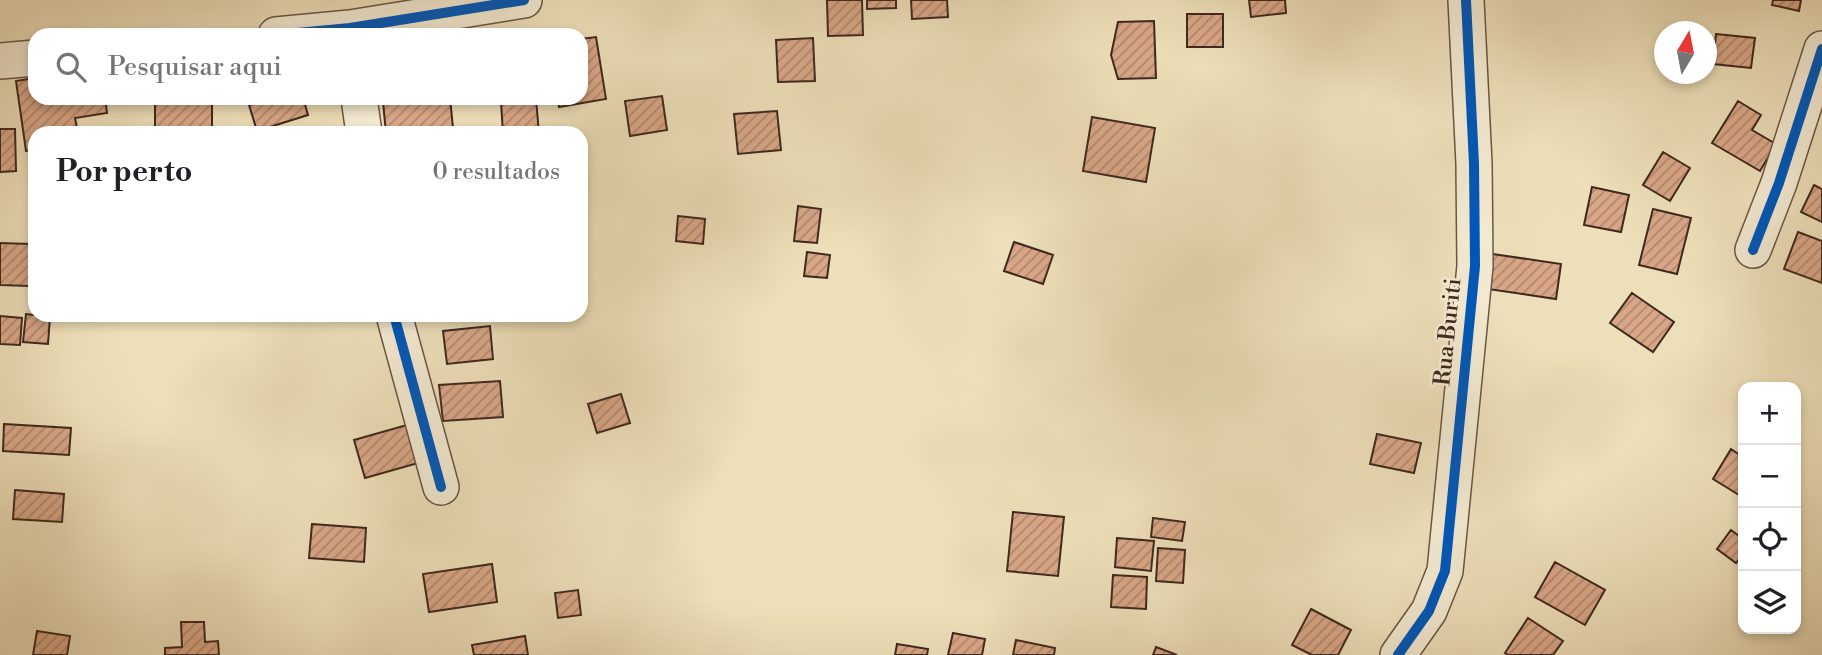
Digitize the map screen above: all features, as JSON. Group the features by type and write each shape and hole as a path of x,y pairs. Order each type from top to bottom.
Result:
{"street":[{"path":"372,28 524,0"},
{"name":"Rua Buriti","path":"1398,655 1429,611 1445,571 1475,266 1474,164 1466,0"},
{"path":"1753,250 1779,183 1822,49"},
{"path":"0,61 28,59"},
{"path":"360,105 363,126"},
{"path":"396,322 441,487"}],"building":[{"path":"827,0 862,0 863,35 828,36"},
{"path":"867,0 896,0 896,8 867,9"},
{"path":"911,0 947,0 948,17 912,19"},
{"path":"1249,0 1285,0 1286,13 1251,17"},
{"path":"1773,0 1801,0 1799,11 1772,5"},
{"path":"1187,14 1223,14 1223,47 1187,47"},
{"path":"1154,21 1156,78 1118,79 1111,55 1118,22"},
{"path":"1717,34 1755,38 1751,68 1717,64"},
{"path":"596,37 606,99 588,102 588,38"},
{"path":"813,38 815,81 778,82 776,40"},
{"path":"28,79 28,105 106,105 107,113 75,118 77,126 28,126 26,151 16,81"},
{"path":"662,96 667,130 630,136 625,101"},
{"path":"1738,101 1761,115 1752,130 1776,144 1760,171 1712,143"},
{"path":"155,105 212,105 212,126 155,126"},
{"path":"249,105 305,105 308,115 273,126 255,126"},
{"path":"383,105 451,105 453,126 385,126"},
{"path":"501,105 537,105 538,126 503,126"},
{"path":"777,111 781,150 738,154 734,114"},
{"path":"1092,117 1155,128 1146,182 1083,171"},
{"path":"0,129 15,129 16,171 0,172"},
{"path":"1663,152 1690,168 1670,201 1643,185"},
{"path":"1814,185 1822,189 1822,222 1801,212"},
{"path":"1592,187 1629,195 1621,232 1584,225"},
{"path":"798,206 821,209 817,243 794,241"},
{"path":"1653,209 1691,218 1677,274 1639,265"},
{"path":"678,216 705,219 703,244 676,241"},
{"path":"1798,232 1822,241 1822,283 1784,269"},
{"path":"1014,242 1053,255 1043,284 1004,271"},
{"path":"0,243 28,244 28,286 0,285"},
{"path":"807,252 830,255 827,278 804,276"},
{"path":"1486,253 1561,264 1556,299 1481,288"},
{"path":"1632,293 1674,322 1653,352 1610,323"},
{"path":"26,314 28,322 50,322 48,344 23,342"},
{"path":"0,316 22,318 20,345 0,344"},
{"path":"490,326 493,359 447,364 443,331"},
{"path":"500,381 503,417 443,421 439,385"},
{"path":"621,394 630,423 597,433 588,404"},
{"path":"4,424 71,428 69,455 3,451"},
{"path":"407,425 418,463 365,478 354,440"},
{"path":"1377,434 1421,443 1414,473 1370,464"},
{"path":"1731,449 1738,454 1738,494 1713,479"},
{"path":"15,490 64,494 62,522 13,519"},
{"path":"1013,512 1064,517 1058,576 1007,571"},
{"path":"1153,518 1185,522 1182,541 1151,537"},
{"path":"312,524 366,528 364,562 309,558"},
{"path":"1731,530 1738,535 1736,563 1717,549"},
{"path":"1117,538 1154,541 1151,571 1115,567"},
{"path":"1158,548 1185,550 1183,583 1156,581"},
{"path":"1555,562 1605,590 1585,625 1535,597"},
{"path":"492,564 497,602 429,612 423,574"},
{"path":"1113,575 1147,577 1146,609 1111,607"},
{"path":"578,590 581,615 558,618 555,593"},
{"path":"1311,609 1351,630 1338,655 1312,655 1292,645"},
{"path":"1528,618 1563,641 1553,655 1505,653"},
{"path":"181,622 204,622 205,642 218,641 219,655 165,655 165,648 182,647"},
{"path":"37,631 70,636 67,655 33,655"},
{"path":"953,633 985,639 982,655 948,655"},
{"path":"525,636 528,655 474,655 472,645"},
{"path":"1016,640 1055,648 1054,655 1013,655"},
{"path":"897,644 928,649 927,655 895,655"},
{"path":"1156,647 1177,655 1153,655"}],"cycle path":[{"path":"350,28 524,0"},
{"path":"1398,655 1429,611 1445,571 1475,266 1474,164 1466,0"},
{"path":"1753,250 1779,183 1822,49"},
{"path":"396,322 441,487"}]}
